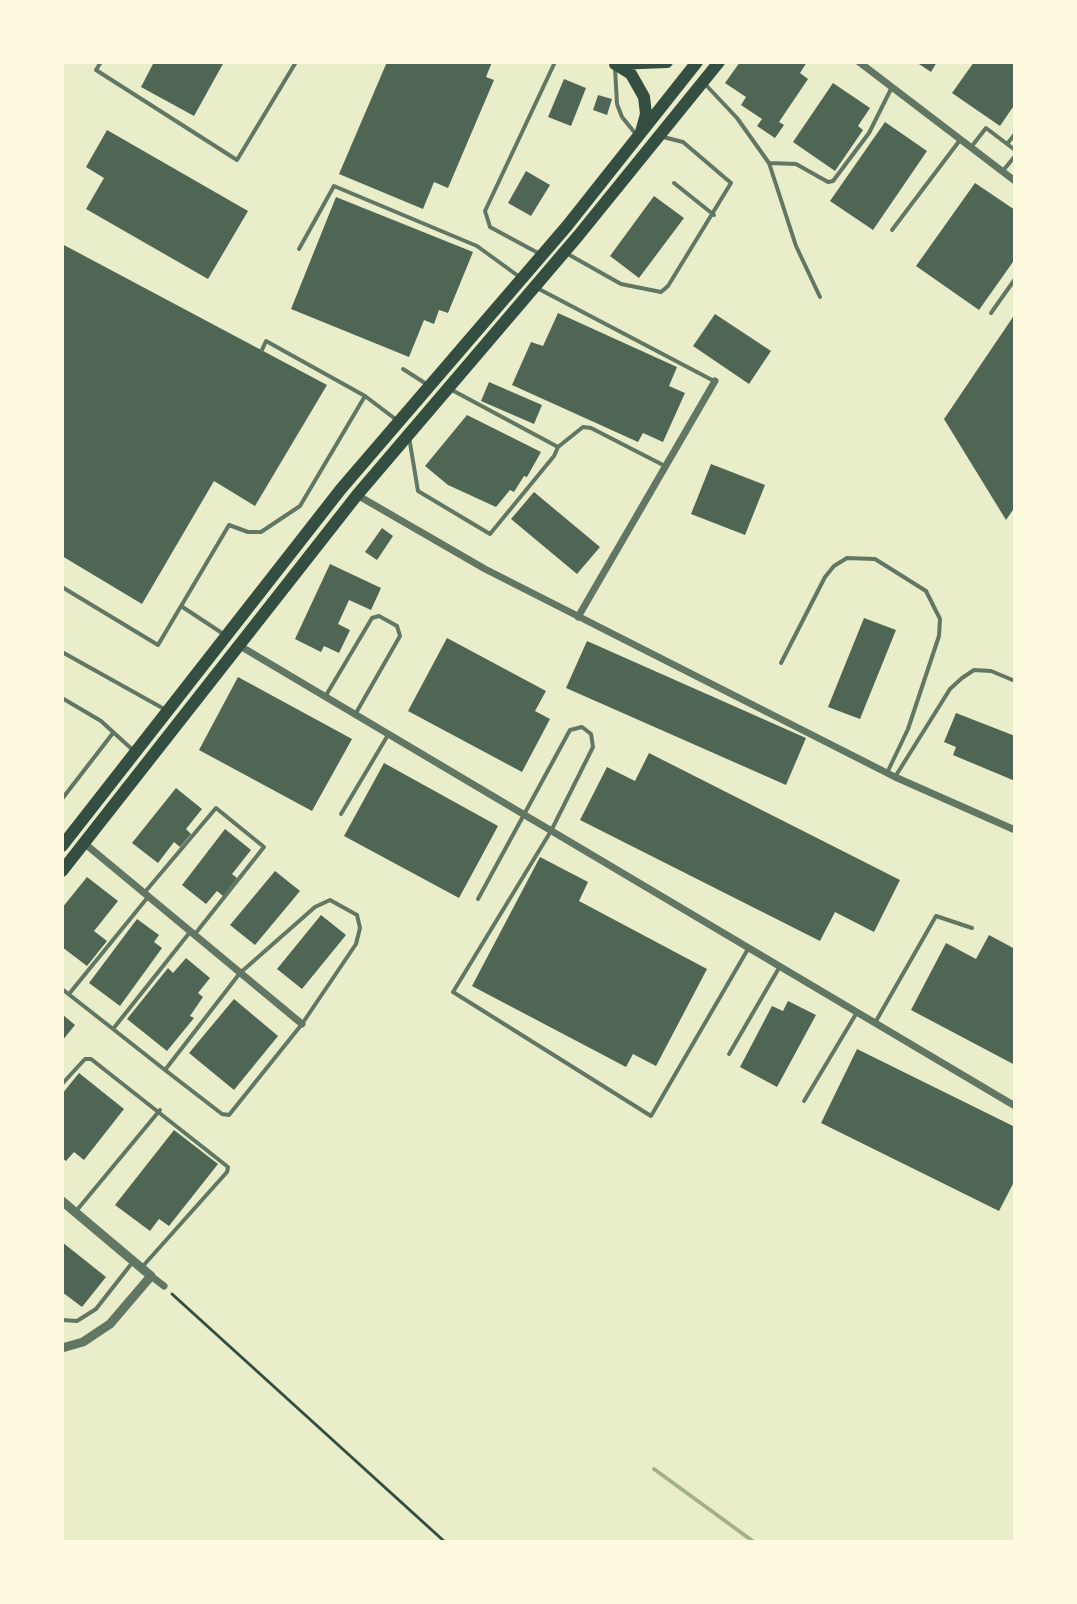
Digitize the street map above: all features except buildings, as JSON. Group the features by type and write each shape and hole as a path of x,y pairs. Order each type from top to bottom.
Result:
{"main road":[{"path":"612,63 667,62"},
{"path":"62,846 341,489 640,138 697,62"},
{"path":"62,871 357,495 565,252 719,62"},
{"path":"612,63 631,74 644,97 646,114 640,138"}],"street":[{"path":"859,62 1015,181"},
{"path":"578,617 715,381"},
{"path":"357,495 485,569 578,617 891,775 1015,830"},
{"path":"240,646 1015,1106"},
{"path":"84,843 302,1024"},
{"path":"69,1207 164,1286"},
{"path":"62,1348 83,1342 110,1324 151,1276"}],"lane":[{"path":"101,62 96,70 237,160 296,62"},
{"path":"542,255 490,227 485,211 555,62"},
{"path":"612,63 617,104 622,117 640,138"},
{"path":"703,82 737,118 769,163 796,246 820,297"},
{"path":"769,163 796,164 828,182 833,181 869,133 892,87"},
{"path":"970,148 986,128 1015,150"},
{"path":"1007,144 1015,134"},
{"path":"565,252 621,284 661,292 668,286 731,189 729,177 683,142 660,137"},
{"path":"892,230 960,140"},
{"path":"1002,172 1015,156"},
{"path":"674,183 714,215"},
{"path":"299,249 334,186 477,246 521,278"},
{"path":"991,313 1015,279"},
{"path":"535,287 715,381"},
{"path":"262,350 266,341 365,396 399,422"},
{"path":"403,369 430,386"},
{"path":"448,388 558,447"},
{"path":"62,587 158,645 229,525 248,532 261,532 300,506 365,396"},
{"path":"409,434 418,491 490,534 558,447 583,427 591,428 665,466"},
{"path":"781,663 825,577 834,566 847,558 875,559 926,591 940,619 939,636 891,775"},
{"path":"181,606 227,636"},
{"path":"325,698 372,618 379,616 397,626 400,636 355,715"},
{"path":"62,652 168,712"},
{"path":"891,775 950,689 962,678 974,670 991,671 1015,681"},
{"path":"62,698 101,721 137,753"},
{"path":"478,899 570,730 582,727 588,730 593,747 551,831 453,992 651,1116 749,947"},
{"path":"62,799 113,733"},
{"path":"341,814 388,735"},
{"path":"69,994 216,808 264,847 113,1029"},
{"path":"62,989 165,1070 222,1114 229,1115 302,1024 356,944 360,928 357,915 330,900 315,907 240,973 165,1070"},
{"path":"876,1021 936,916 972,928"},
{"path":"729,1054 781,966"},
{"path":"804,1101 858,1011"},
{"path":"62,1084 85,1059 91,1059 160,1110 228,1167 96,1309 77,1321 62,1320"},
{"path":"62,1216 160,1110"}],"path":[{"path":"164,1286 445,1542"}],"waterway":[{"path":"654,1469 754,1542"}]}
